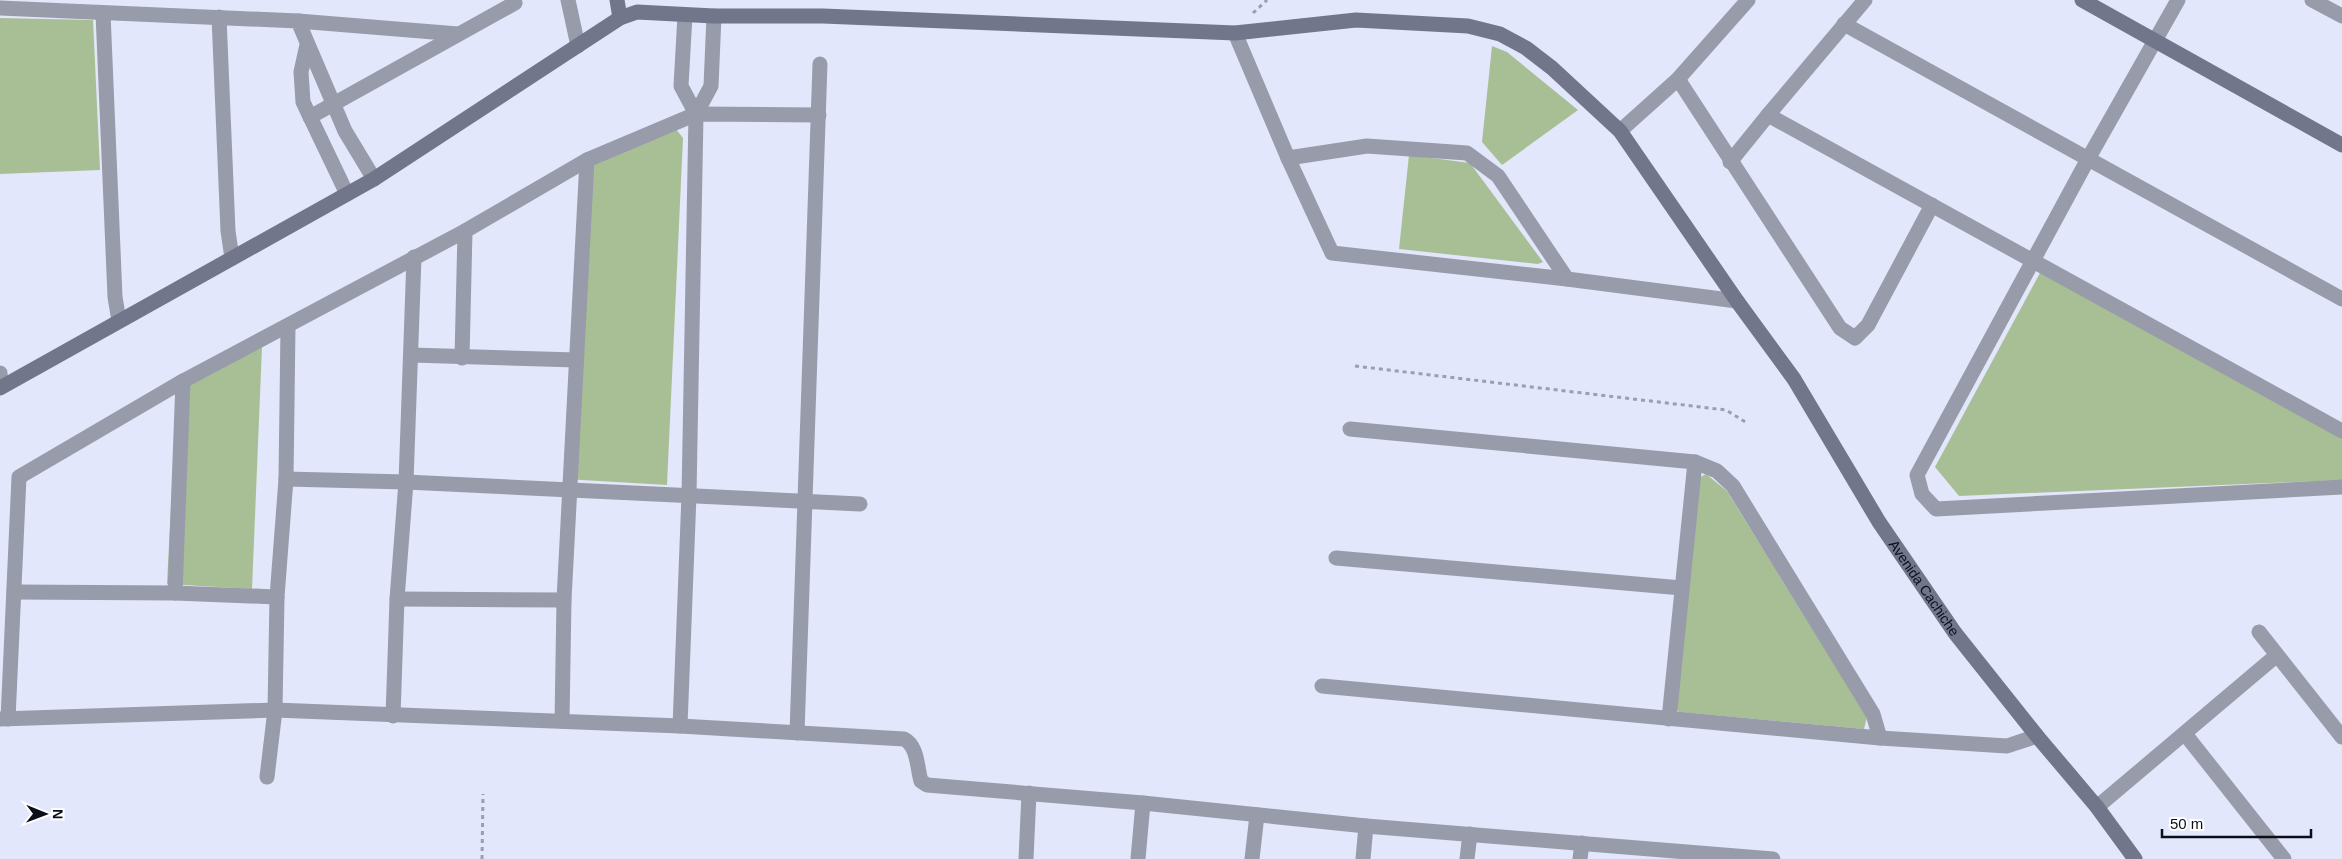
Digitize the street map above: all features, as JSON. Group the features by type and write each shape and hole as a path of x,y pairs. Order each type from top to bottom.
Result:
{"street":[{"path":"568,0 578,46"},
{"path":"0,383 119,321 374,178 620,18 616,0"},
{"path":"1620,131 1678,79 1748,0"},
{"path":"1730,162 1768,114 1865,0"},
{"path":"2082,0 2342,145"},
{"path":"2178,0 2088,159 2034,262 1917,475 1922,494 1936,509 2342,487"},
{"path":"2312,0 2342,16"},
{"path":"310,117 515,3"},
{"path":"0,8 298,21 458,34"},
{"path":"103,12 115,297 119,321"},
{"name":"Avenida Cachiche","path":"620,18 637,12 714,16 823,16 1235,33 1356,20 1468,26 1500,34 1526,48 1552,68 1620,131 1736,301 1794,379 1879,522 1955,633 2037,736 2097,806 2135,859"},
{"path":"685,15 681,86 696,114"},
{"path":"680,726 689,495 696,114 711,86 714,16"},
{"path":"220,18 228,231 232,258"},
{"path":"298,21 345,131 374,178"},
{"path":"1844,24 2342,299"},
{"path":"1235,33 1288,158 1332,253 1567,279 1736,301"},
{"path":"307,45 301,72 303,102 347,194"},
{"path":"796,733 820,64"},
{"path":"1678,79 1730,162 1840,328 1855,338 1868,325 1932,205"},
{"path":"819,115 696,114 587,160 465,231 183,380 19,477 14,592 4,719 275,710 680,726 904,739 910,742 913,748 921,782 927,786 1143,803 1366,826 1582,843 1697,855 1773,859"},
{"path":"1768,114 2342,432"},
{"path":"1288,158 1367,146 1467,153 1498,176 1567,279"},
{"path":"562,721 564,600 587,160"},
{"path":"462,358 465,231"},
{"path":"393,716 397,599 406,482 414,257"},
{"path":"267,778 275,710 276,597 286,479 288,326"},
{"path":"411,355 576,360"},
{"path":"174,593 183,380"},
{"path":"1350,429 1695,462 1718,471 1733,486 1873,714 1880,738"},
{"path":"1669,719 1695,462"},
{"path":"286,479 406,482 860,504"},
{"path":"1336,558 1682,588"},
{"path":"14,592 174,593 276,597"},
{"path":"397,599 564,600"},
{"path":"2259,632 2342,737"},
{"path":"2097,806 2278,655"},
{"path":"1322,686 1880,738 2007,746 2037,736"},
{"path":"2185,734 2284,859"},
{"path":"1026,859 1029,793"},
{"path":"1138,859 1143,803"},
{"path":"1252,859 1257,815"},
{"path":"1363,859 1366,826"},
{"path":"1467,859 1470,834"},
{"path":"1580,859 1582,843"}],"path":[{"path":"1355,366 1726,410 1747,423"},
{"path":"482,859 483,794"}],"green space":[{"path":"0,18 93,20 100,170 0,174"},
{"path":"1492,46 1507,52 1578,110 1502,165 1482,142"},
{"path":"676,129 683,138 667,485 565,479 581,167"},
{"path":"1409,155 1470,163 1543,262 1538,264 1399,249"},
{"path":"2041,271 2342,436 2342,480 1959,496 1935,467"},
{"path":"262,347 252,589 167,584 177,387"},
{"path":"1706,474 1727,491 1867,717 1864,729 1679,712 1675,708 1697,479"}]}
